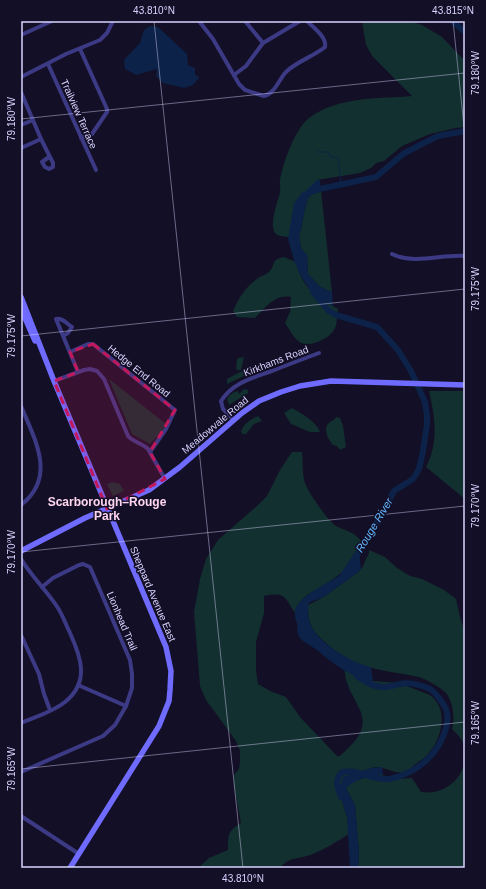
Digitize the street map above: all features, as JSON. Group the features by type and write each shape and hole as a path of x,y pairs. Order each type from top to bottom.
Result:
{"main road":[{"name":"Sheppard Avenue East","path":"21,296 23,312 54,381 164,641 170,663 170,690 163,717 155,734 70,868"},
{"name":"Meadowvale Road","path":"21,551 72,525 149,490 165,479 233,420 259,401 281,392 300,386 331,381 465,385"}],"street":[{"path":"21,35 52,21"},
{"path":"21,77 100,40 107,33 112,21"},
{"path":"199,21 214,39 239,84 244,90 253,94 267,95 287,71 325,47 326,43 323,38 307,21"},
{"path":"246,21 263,43"},
{"path":"234,75 246,66 263,43 300,21"},
{"path":"80,49 107,109 107,112 92,134 81,138"},
{"name":"Trailview Terrace","path":"48,64 96,170"},
{"path":"21,92 22,100 33,120 49,157"},
{"path":"21,125 33,120"},
{"path":"21,148 41,139"},
{"path":"392,254 399,257 419,259 465,256"},
{"path":"63,336 78,372"},
{"name":"Hedge End Road","path":"70,352 88,344 93,344 175,410 166,429 150,452"},
{"name":"Kirkhams Road","path":"233,420 223,409 221,401 228,391 247,379 268,373 319,353"},
{"path":"54,381 90,369 97,371 101,375 128,436 132,440 145,446 165,479"},
{"path":"21,406 38,448 41,469 35,490 21,505"},
{"path":"21,559 58,608 78,650 81,670 78,685 66,702 21,723"},
{"name":"Lionhead Trail","path":"21,772 103,736 114,725 126,706 132,688 130,660 90,567 83,564 79,565 54,578 42,587"},
{"path":"21,634 38,674 50,710"},
{"path":"78,685 126,706"},
{"path":"21,816 79,854"}],"highlighted area":[{"path":"93,344 175,410 150,452 165,479 107,509 54,381 78,372 70,352"}],"green space":[{"path":"362,21 409,21 422,25 442,37 462,58 465,58 465,127 430,134 402,146 384,161 376,163 371,168 360,173 317,180 291,234 291,237 279,236 274,230 273,219 280,192 280,182 290,147 304,123 309,118 321,111 346,102 372,98 412,96 373,57 366,45"},
{"path":"321,191 332,292 320,287 308,274 307,255 301,248 299,234 308,198 311,195"},
{"path":"284,257 296,262 302,279 316,296 338,309 334,330 324,339 314,343 305,344 299,342 294,337 285,323 290,312 291,297 280,297 275,299 255,318 237,317 233,311 240,297 249,285 268,273 276,260"},
{"path":"244,357 241,370 236,369 238,358"},
{"path":"276,359 279,365 263,367 263,364"},
{"path":"242,371 247,371 248,374 227,384 227,379"},
{"path":"109,379 166,424 163,430 150,444 132,434"},
{"path":"244,389 248,390 248,393 229,405 227,399 229,396 238,391 239,394"},
{"path":"429,391 465,391 465,499 426,467 433,449 435,430"},
{"path":"292,408 312,421 320,432 310,432 291,424 284,413"},
{"path":"258,416 262,421 254,424 246,434 242,434 242,428 250,420"},
{"path":"336,417 340,418 343,426 346,447 340,450 337,446 331,443 326,431 327,425"},
{"path":"292,452 302,452 305,483 323,513 336,526 353,534 362,542 352,565 325,585 307,595 297,606 295,613 286,599 280,595 264,596 264,613 256,642 256,670 258,684 270,691 286,697 300,717 337,756 340,756 359,735 363,723 359,708 350,691 345,670 362,680 399,683 430,695 440,708 442,723 434,746 428,754 407,771 396,772 378,767 369,769 339,791 347,817 349,834 330,846 310,855 291,860 279,868 198,868 209,858 228,850 228,840 231,831 241,823 234,786 234,775 239,769 240,751 236,741 206,700 200,686 194,612 200,579 206,559 218,540 267,496 280,470"},
{"path":"113,482 120,484 124,491 113,496 107,484"},
{"path":"369,550 385,557 397,568 410,576 422,579 444,590 456,599 465,633 465,757 464,747 460,737 452,729 452,706 445,692 434,684 419,677 375,669 355,663 326,643 311,626 308,605 322,598 362,568"},
{"path":"465,757 465,868 358,868 359,853 355,805 347,790 347,786 355,781 370,776 382,775 397,779 412,778 421,792 431,792 448,787 460,774"}],"water":[{"path":"150,26 158,27 187,54 188,65 195,68 195,75 199,78 193,85 184,88 163,83 156,76 157,69 136,75 125,69 124,60 140,43 144,30"},
{"path":"317,180 320,180 321,191 311,195 308,198 299,234 301,248 307,255 308,274 320,287 332,292 333,306 316,297 311,292 298,271 291,234 292,222 303,194"},
{"path":"359,550 361,569 322,598 310,602 308,605 308,616 315,633 329,646 346,657 371,667 373,681 365,680 343,670 302,640 298,634 295,617 295,611 298,604 312,592 347,570 353,564"},
{"path":"382,767 383,775 364,778 347,787 347,790 355,805 359,853 358,868 350,868 347,817 339,791 343,777 371,768"}],"waterway":[{"name":"Rouge River","path":"452,21 465,32"},
{"name":"Rouge River","path":"298,263 291,239 297,204 304,195 315,190 376,177 403,154 420,145 438,136 465,131"},
{"path":"317,152 328,152 331,157 338,157 341,184"},
{"name":"Rouge River","path":"313,292 329,311 336,315 377,327 398,350 411,371 425,402 427,416 423,451 419,469 413,479 394,491 367,540 344,574"},
{"name":"Rouge River","path":"341,797 338,790 337,781 342,772 352,772 388,779 402,775 419,766 433,754 438,746 443,737 447,721 447,712 444,706 437,695 430,689 407,683 379,687 357,676"}],"district":[{"name":"Scarborough–Rouge Park","path":"107,509"}]}
